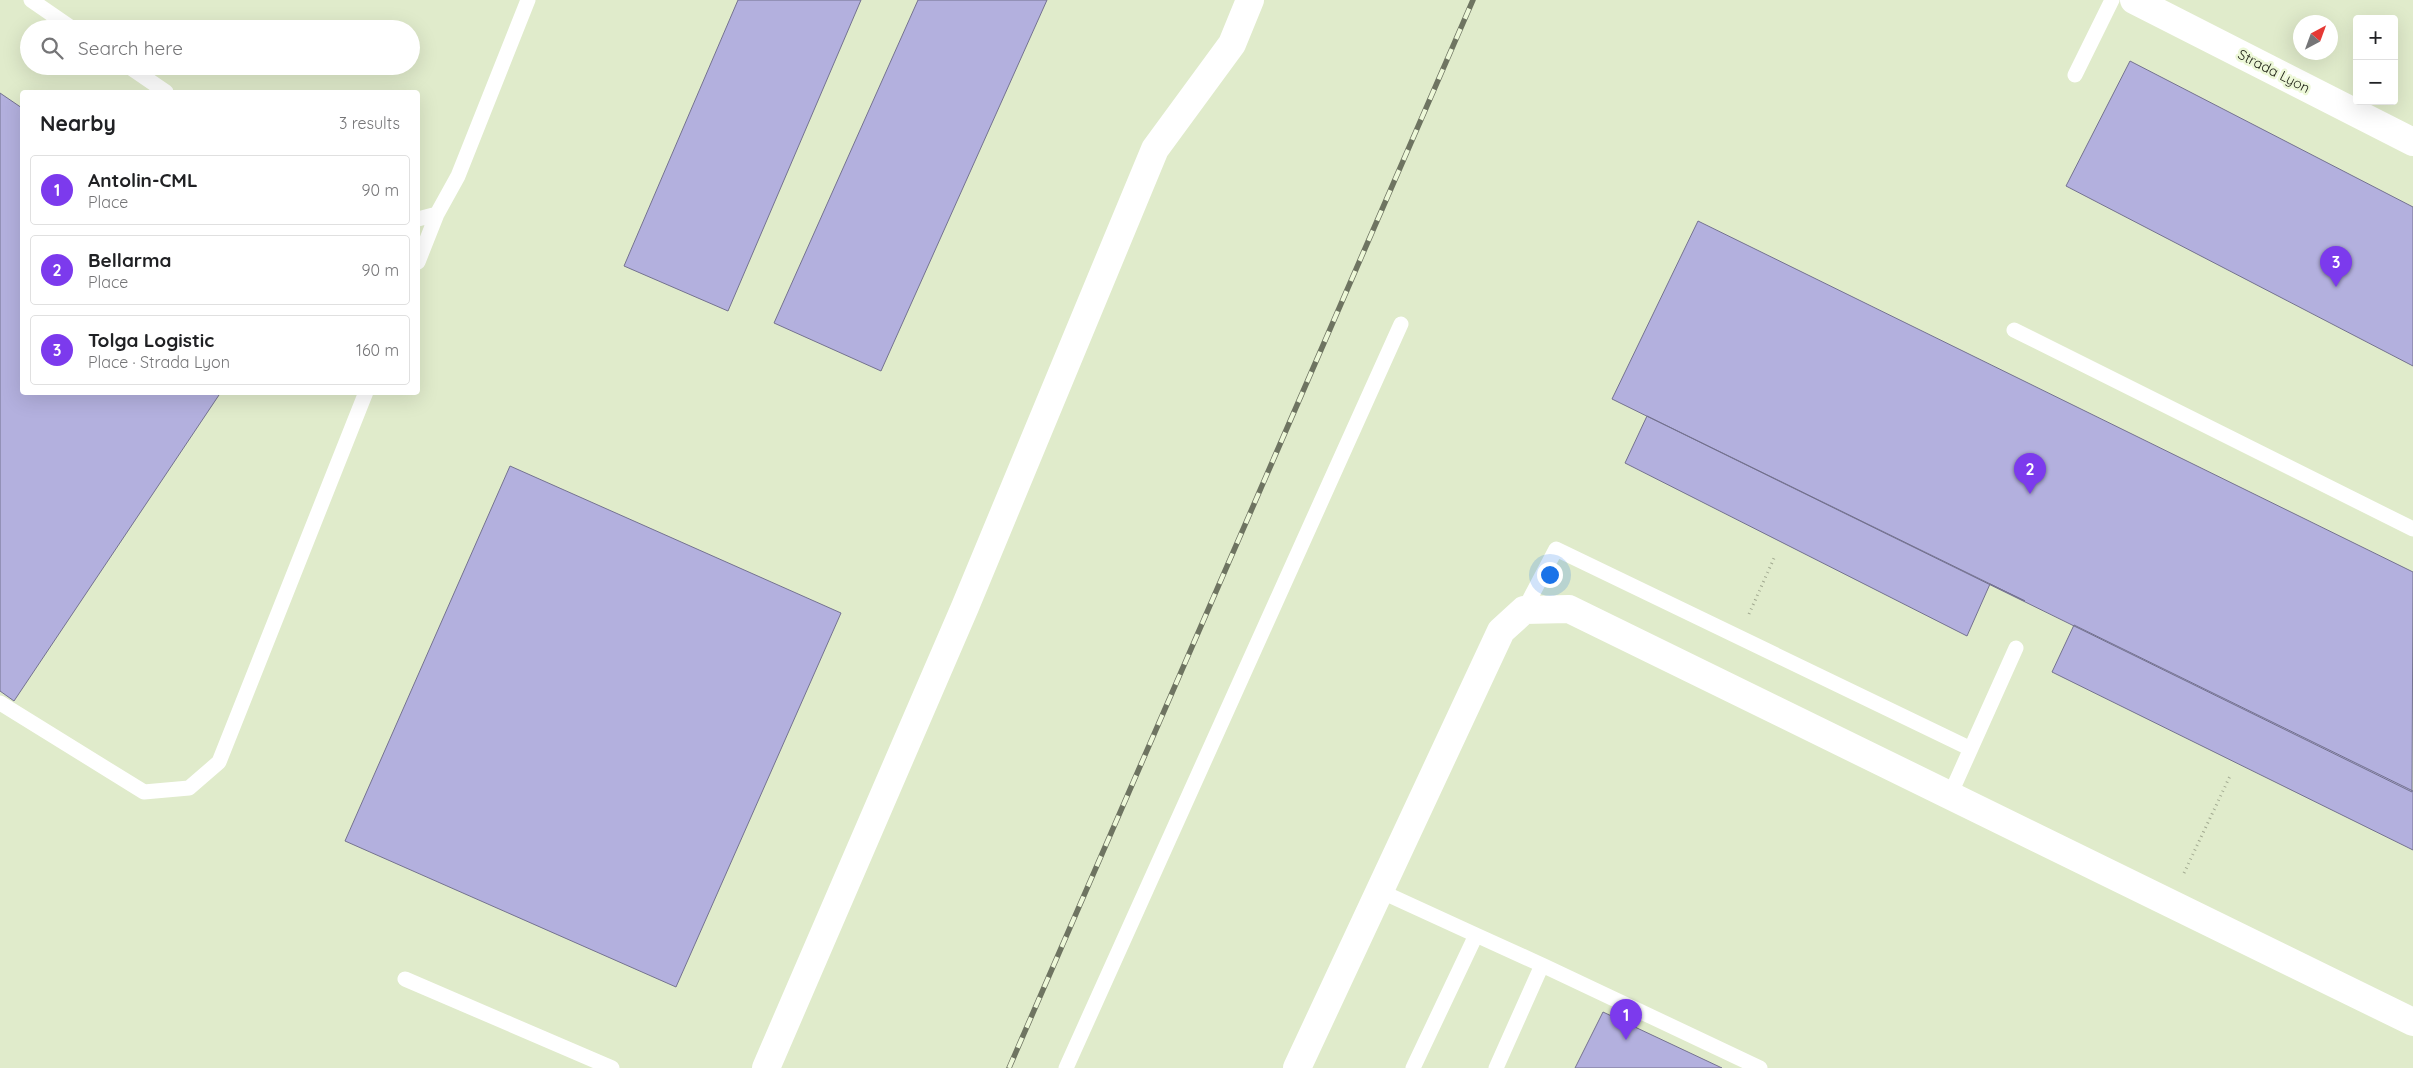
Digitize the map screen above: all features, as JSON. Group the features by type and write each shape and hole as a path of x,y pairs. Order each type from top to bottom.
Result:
{"street":[{"path":"766,1068 965,607 1155,149 1232,44 1250,0"},
{"name":"Strada Lyon","path":"2134,0 2413,142"},
{"path":"1297,1068 1501,631 1524,610 1569,609 2413,1022"}],"lane":[{"path":"31,0 60,20"},
{"path":"420,257 437,214 458,176 528,0"},
{"path":"2075,74 2112,0"},
{"path":"141,75 163,90"},
{"path":"420,218 437,214"},
{"path":"1066,1068 1401,324"},
{"path":"2014,330 2413,529"},
{"path":"0,703 144,792 189,788 219,762 365,395"},
{"path":"1524,610 1556,549 1969,748"},
{"path":"1950,795 1969,748 2016,648"},
{"path":"1380,891 1760,1068"},
{"path":"1413,1068 1476,935"},
{"path":"1496,1068 1542,965"},
{"path":"406,979 612,1068"}],"path":[{"path":"1739,637 1775,556"},
{"path":"2170,903 2231,774"}],"building":[{"path":"738,0 861,0 728,311 624,266"},
{"path":"918,0 1047,0 881,371 774,323"},
{"path":"2130,61 2413,207 2413,366 2066,186"},
{"path":"0,93 20,107 20,395 219,395 14,701 0,691"},
{"path":"1698,221 2413,572 2412,792 1612,399"},
{"path":"1647,416 2025,601 1990,584 1967,636 1625,463"},
{"path":"510,466 841,613 676,987 345,841"},
{"path":"2074,625 2413,791 2413,850 2052,672"},
{"path":"1603,1012 1722,1068 1575,1068"}],"railway":[{"path":"1009,1068 1473,0"}],"place":[{"name":"Tolga Logistic","path":"2336,287"},
{"name":"Bellarma","path":"2030,494"},
{"name":"Antolin-CML","path":"1626,1040"}]}
